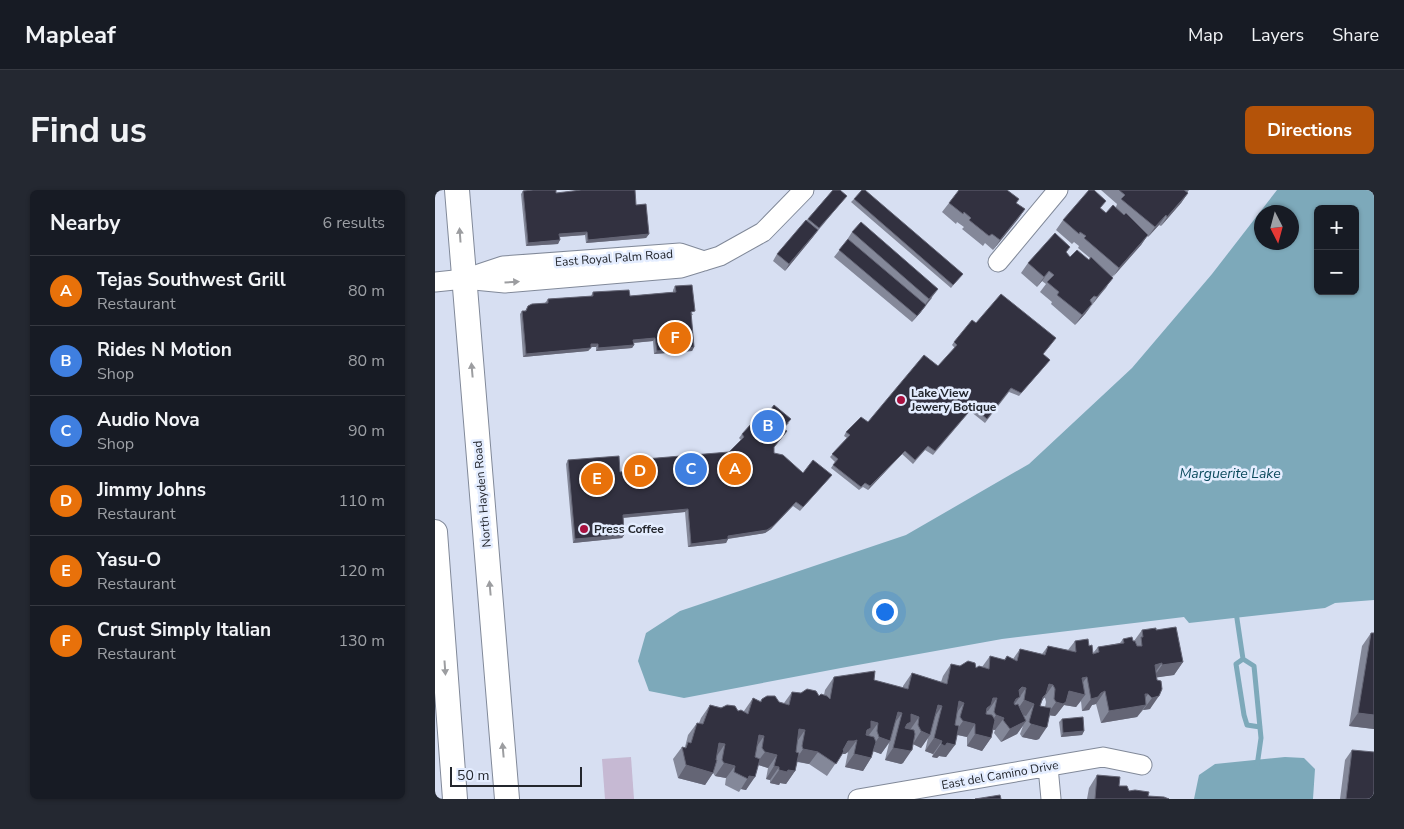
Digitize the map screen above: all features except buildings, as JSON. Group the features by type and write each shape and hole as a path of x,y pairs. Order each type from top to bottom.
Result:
{"main road":[{"name":"North Hayden Road","path":"457,190 507,799"},
{"path":"435,532 455,799"}],"street":[{"name":"East Royal Palm Road","path":"435,282 464,279 505,283 681,268 720,256 763,232 804,190"},
{"path":"998,262 1058,190"},
{"name":"East del Camino Drive","path":"858,799 1103,757 1142,765"},
{"path":"1048,767 1051,799"}],"shaded area":[{"path":"631,757 634,799 605,799 602,759"}],"water":[{"name":"Marguerite Lake","path":"1277,190 1374,190 1374,600 1335,603 1325,608 1189,623 1184,617 1002,639 684,698 649,691 638,661 646,633 680,611 906,535 1029,464 1132,368 1212,274 1254,220 1254,250 1299,250 1299,205 1265,205"},
{"path":"1285,757 1304,758 1315,769 1313,799 1194,799 1199,775 1215,764"}],"waterway":[{"path":"1236,612 1243,659 1254,666 1261,738 1257,766"},
{"path":"1243,659 1236,664 1244,715 1247,725 1260,727"}],"place":[{"name":"Crust Simply Italian","path":"675,338"},
{"name":"Lake View Jewery Botique","path":"901,400"},
{"name":"Rides N Motion","path":"768,426"},
{"name":"Audio Nova","path":"691,469"},
{"name":"Tejas Southwest Grill","path":"735,469"},
{"name":"Jimmy Johns","path":"640,471"},
{"name":"Yasu-O","path":"597,479"},
{"name":"Press Coffee","path":"584,529"}]}
